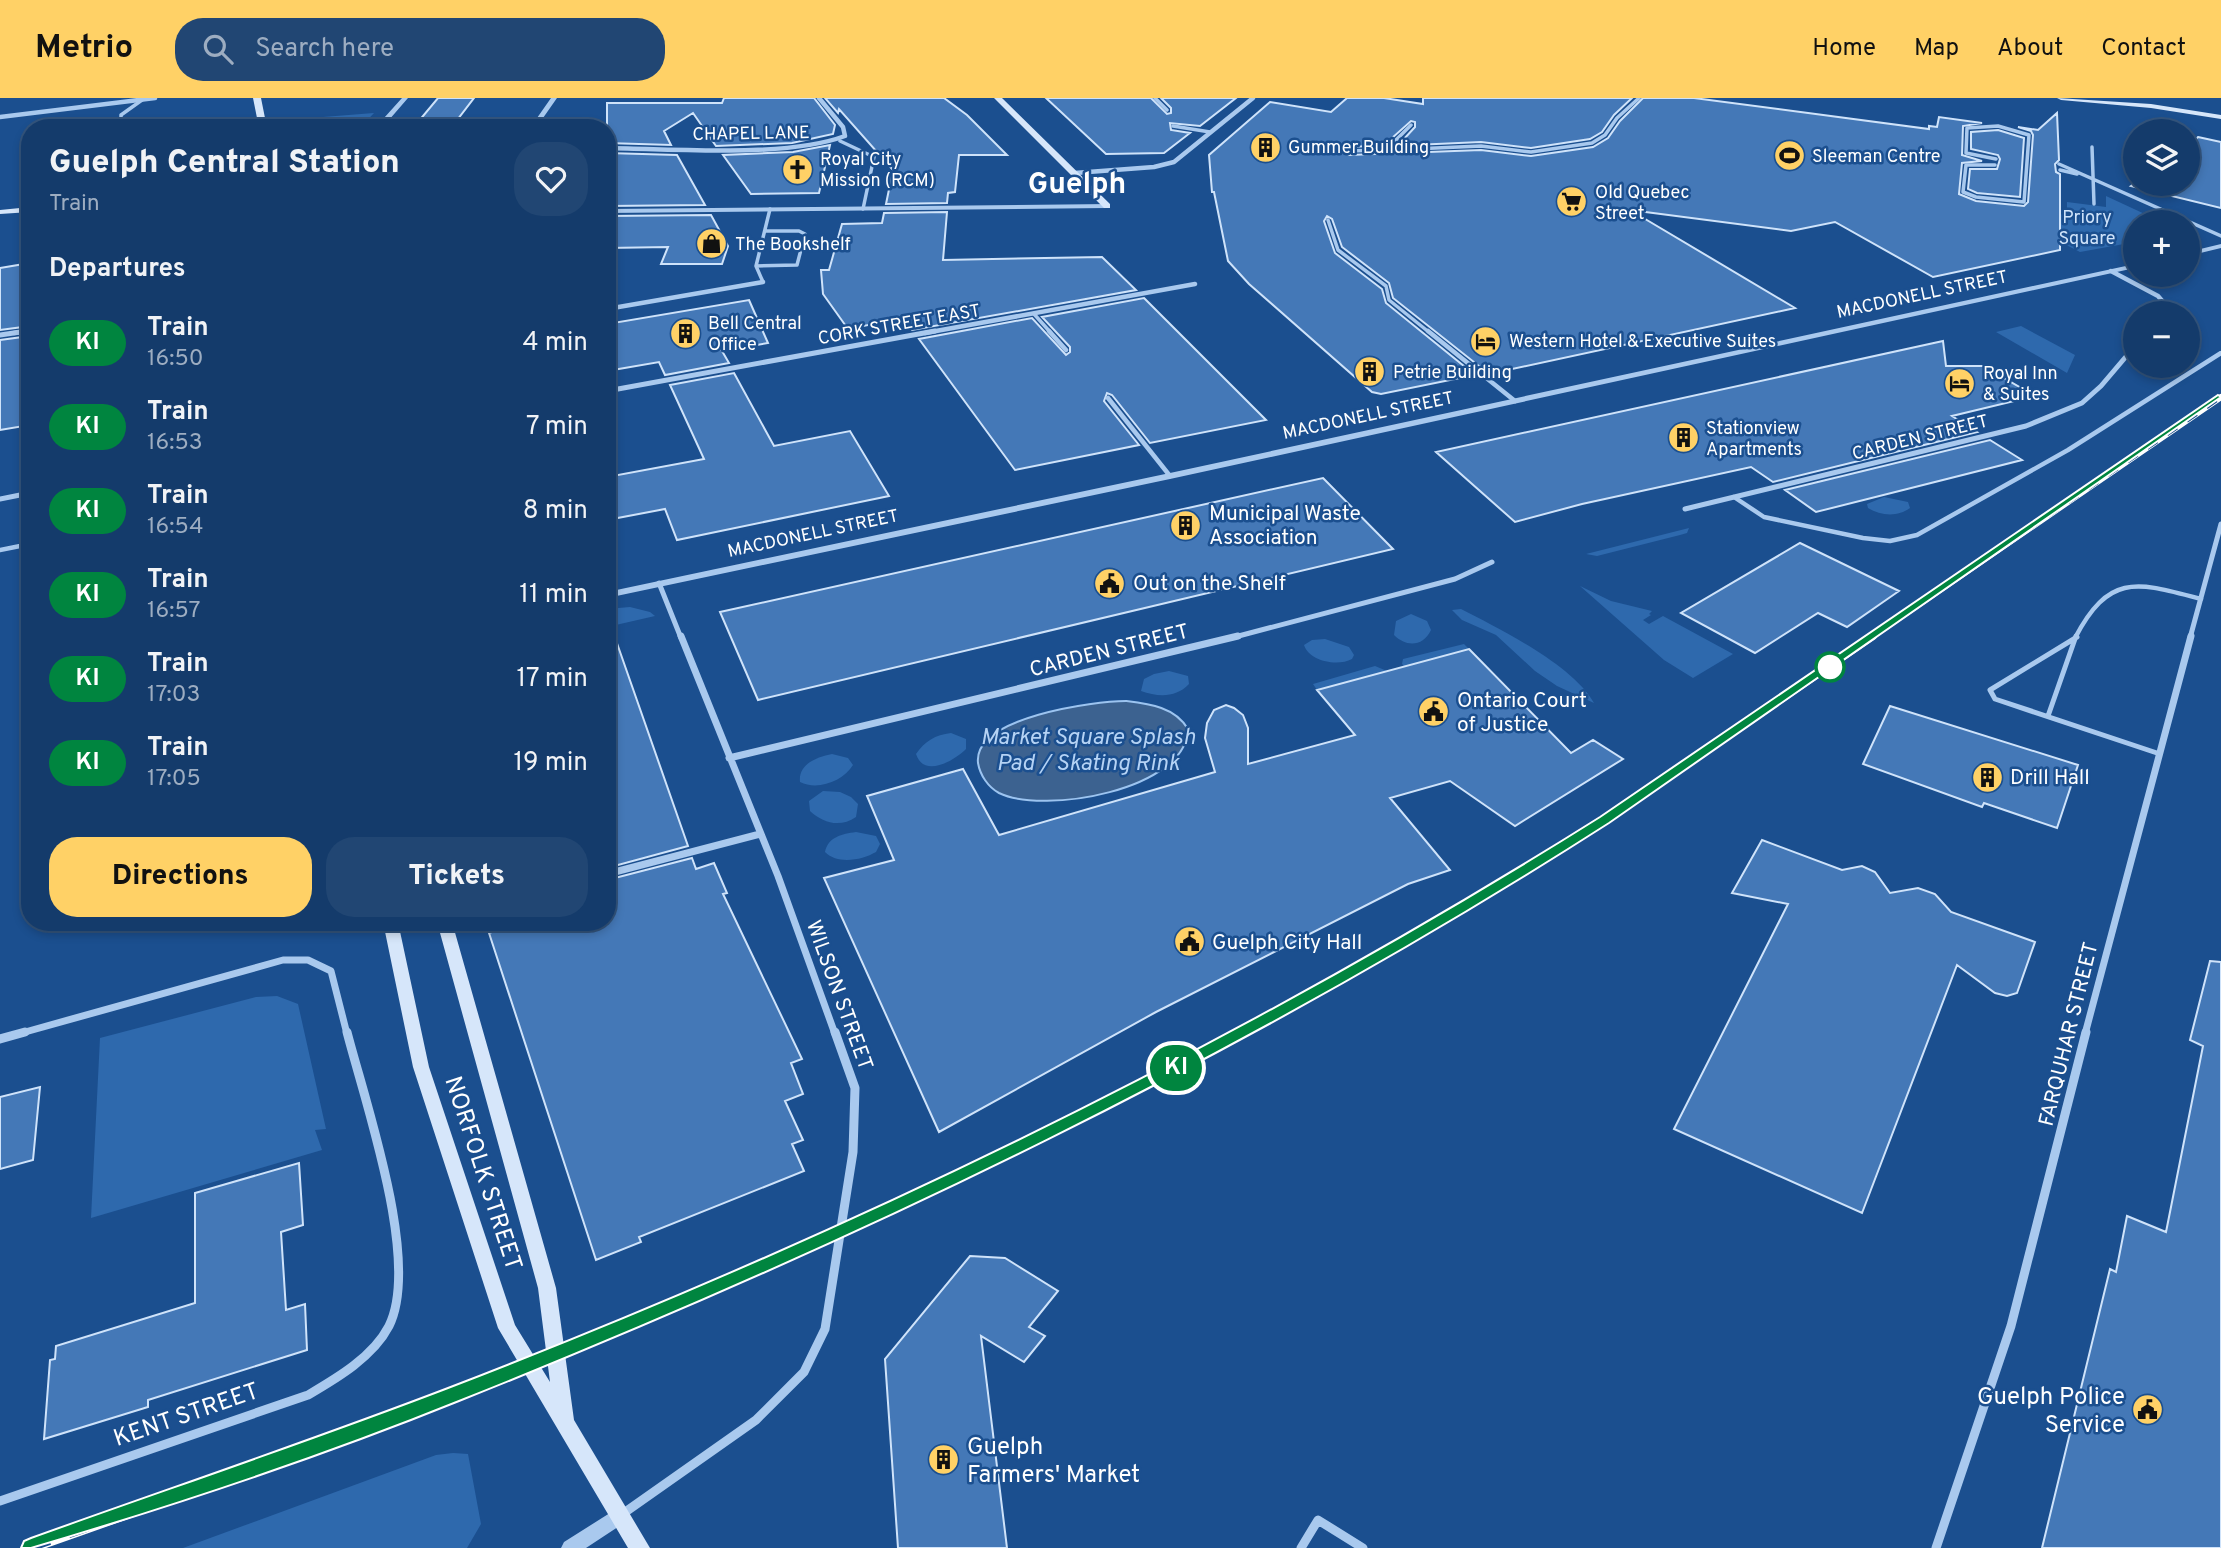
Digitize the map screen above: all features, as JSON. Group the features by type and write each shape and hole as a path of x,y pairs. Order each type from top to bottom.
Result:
{"main road":[{"path":"257,98 261,119"},
{"path":"998,98 1107,206"},
{"path":"2061,98 2221,117"},
{"path":"0,212 21,210"},
{"name":"NORFOLK STREET","path":"392,931 421,1067 507,1328 640,1548"},
{"name":"NORFOLK STREET","path":"447,931 547,1288 566,1426"}],"street":[{"path":"0,117 155,98"},
{"path":"386,119 405,98"},
{"path":"539,119 554,98"},
{"name":"CHAPEL LANE","path":"616,148 807,147 840,141 845,136 842,127 819,98"},
{"path":"1075,173 1174,162 1254,98"},
{"path":"616,211 1107,206"},
{"path":"2200,251 2221,246"},
{"name":"MACDONELL STREET","path":"616,593 1170,476 2123,268"},
{"path":"2111,271 2158,296 2162,301"},
{"path":"616,307 763,282"},
{"name":"CORK STREET EAST","path":"616,389 1195,284"},
{"path":"0,335 21,332"},
{"name":"CARDEN STREET","path":"1685,509 2026,426 2082,403 2123,360"},
{"path":"0,499 21,495"},
{"name":"FARQUHAR STREET","path":"1936,1548 2011,1326 2221,524"},
{"name":"CARDEN STREET","path":"729,758 1136,661 1423,588 1455,579 1492,562"},
{"name":"WILSON STREET","path":"621,1515 757,1419 804,1372 825,1329 853,1152 855,1088 819,985 659,583"},
{"path":"616,872 760,834"},
{"name":"KENT STREET","path":"0,1039 283,960 309,960 331,971 393,1214 399,1268 398,1302 389,1325 375,1345 345,1372 308,1395 0,1501"},
{"path":"570,1548 621,1515"},
{"path":"1301,1548 1318,1521 1363,1548"}],"lane":[{"path":"1155,98 1167,110"},
{"path":"1349,151 1481,146 1531,152 1592,143 1605,135 1617,118 1639,98"},
{"path":"121,119 121,115 142,100"},
{"path":"1411,125 1395,141 1413,149"},
{"path":"1995,166 1966,164 1963,192 1976,197 2024,202 2029,135 2018,130 1977,125 1967,128 1966,153 1996,159"},
{"path":"1173,126 1210,132"},
{"path":"840,141 874,157 863,209"},
{"path":"2092,147 2094,204"},
{"path":"2059,164 2221,236"},
{"path":"2060,170 2093,177"},
{"path":"763,282 756,266 769,209"},
{"path":"1328,220 1338,250 1386,286 1389,300 1515,401"},
{"path":"756,266 797,265 805,234 799,231 765,231"},
{"path":"1034,314 1066,349"},
{"path":"1734,498 1764,516 1863,538 1890,541 1917,535 2068,450 2221,353"},
{"path":"1108,398 1170,476"},
{"path":"0,550 21,546"},
{"path":"2048,716 2077,637 2094,606 2128,585 2157,588 2201,599"},
{"path":"2077,637 1990,690 1995,699 2160,754"}],"green space":[{"path":"374,113 368,119 310,118"},
{"name":"Priory Square","path":"2106,196 2136,210 2123,210 2123,244 2080,252 1986,204 2067,215 2067,202 2106,207"},
{"path":"2021,326 2075,355 2067,373 1996,332"},
{"path":"1884,497 1908,502 1910,508 1889,514 1868,508 1867,504"},
{"path":"1689,528 1687,533 1597,556 1586,554"},
{"path":"1580,586 1611,601 1652,611 1649,614 1651,615 1643,620 1649,624 1663,616 1733,654 1693,678 1664,660"},
{"path":"630,607 655,616 616,625 616,608"},
{"path":"1461,609 1553,662 1584,689 1594,703 1557,686 1535,671 1496,635 1462,620 1452,610"},
{"path":"1411,614 1427,621 1431,630 1424,640 1414,643 1404,642 1394,635 1396,621"},
{"path":"1325,639 1349,647 1354,655 1352,659 1332,662 1317,659 1304,645 1312,640"},
{"path":"1464,644 1469,649 1405,667 1402,664 1403,659"},
{"path":"1375,666 1387,671 1317,690 1313,684"},
{"path":"1169,671 1188,676 1189,684 1173,694 1141,691 1144,679"},
{"path":"951,733 966,739 966,749 940,765 926,765 920,761 916,754 923,746 935,737"},
{"path":"832,754 848,758 853,765 849,771 837,780 822,785 800,782 805,766 815,759"},
{"path":"823,791 840,792 851,797 858,804 856,817 832,823 815,815 810,811 809,801"},
{"path":"856,832 876,836 880,844 876,852 843,860 825,852 832,840"},
{"path":"277,996 298,1004 326,1129 315,1130 322,1150 91,1218 100,1038 256,997"},
{"path":"468,1454 481,1524 467,1548 183,1548 436,1455"}],"water":[{"name":"Market Square Splash Pad / Skating Rink","path":"1126,701 1153,705 1169,711 1188,729 1181,750 1164,768 1139,782 1078,799 1047,801 1020,799 999,793 983,776 978,763 982,747 995,734 1014,723 1064,708"}],"building":[{"path":"438,98 474,98 458,119 420,119"},
{"path":"724,98 814,98 835,125 833,134 792,143 716,146 693,113 664,131 671,145 616,143 616,119 607,119 607,103 722,103"},
{"path":"825,98 944,98 967,115 1007,155 959,155 955,192 948,193 947,203 886,204 893,170 839,109 838,113"},
{"path":"1046,98 1151,98 1167,114 1171,113 1171,108 1161,98 1236,98 1200,126 1170,123 1171,130 1190,133 1164,153 1106,154"},
{"path":"1347,98 1384,98 1423,104 1423,98 1632,98 1614,115 1602,132 1590,139 1531,148 1481,142 1414,145 1403,140 1415,127 1415,122 1411,121 1392,138 1394,145 1348,147 1345,152 1349,155 1481,150 1531,156 1593,147 1608,138 1620,121 1643,98 1694,98 1929,129 1929,126 1937,127 1939,117 1982,123 1963,126 1962,155 1982,161 1962,163 1959,194 1976,201 2024,206 2028,202 2033,135 2031,131 2018,127 2038,130 2057,113 2059,160 2055,164 2056,172 2060,174 2060,250 1933,277 1835,222 1791,231 1630,210 1795,308 1489,374 1393,298 1389,283 1342,247 1332,219 1327,216 1324,221 1335,253 1382,289 1386,303 1475,375 1381,394 1372,392 1249,284 1228,261 1212,192 1209,155 1270,102 1331,112"},
{"path":"1998,130 2024,138 2020,197 1977,193 1968,189 1970,169 1997,169 2000,159 1998,155 1971,149 1971,132"},
{"path":"2200,137 2221,142 2221,208 2172,196 2200,196"},
{"path":"830,145 819,193 751,194 723,155 793,152"},
{"path":"616,153 677,155 705,205 616,206"},
{"path":"947,212 943,260 1102,257 1136,290 912,330 904,318 848,329 823,294 821,270 829,270 842,224 882,223 884,213"},
{"path":"711,215 728,246 722,264 661,264 668,247 616,248 616,216"},
{"path":"21,264 21,327 0,330 0,268"},
{"path":"1144,298 1266,420 1150,443 1112,395 1107,393 1104,401 1139,445 1015,470 919,339 1032,318 1066,355 1070,352 1070,347 1042,317"},
{"name":"Bell Central Office","path":"749,300 768,343 722,351 729,363 665,375 659,362 616,369 616,322"},
{"path":"21,337 21,426 0,430 0,340"},
{"path":"1943,341 1946,366 1983,366 2035,396 1952,416 1977,432 1773,482 1751,467 1582,504 1515,522 1436,452"},
{"path":"734,373 774,446 850,431 889,496 677,540 665,509 616,518 616,475 704,459 670,385"},
{"path":"1990,440 2022,460 1816,512 1785,490"},
{"path":"1323,478 1393,549 758,700 720,612"},
{"path":"1800,543 1899,591 1847,627 1818,613 1755,653 1681,613"},
{"path":"616,640 688,846 616,866"},
{"name":"Guelph City Hall","path":"1469,649 1571,753 1593,740 1623,759 1515,826 1450,781 1390,798 1450,870 1408,884 1156,1012 939,1132 824,878 894,860 867,796 963,769 999,835 1215,772 1205,738 1207,723 1214,710 1226,705 1243,715 1248,728 1248,764 1355,735 1317,690"},
{"name":"Drill Hall","path":"1890,706 2078,765 2057,828 1984,803 1982,807 1863,764"},
{"path":"1762,840 1842,870 1862,866 1875,872 1890,893 1918,888 1935,894 1951,912 2035,942 2017,993 2007,996 1995,993 1957,965 1862,1213 1674,1129 1788,904 1732,893"},
{"path":"692,858 696,869 714,863 727,893 723,894 802,1059 791,1063 803,1094 785,1101 803,1140 792,1144 804,1171 639,1237 641,1242 596,1260 489,933 616,931 616,878"},
{"name":"Guelph Police Service","path":"2210,961 2221,962 2221,1548 2042,1548 2110,1269 2116,1272 2127,1216 2166,1232 2203,1046 2190,1040"},
{"path":"40,1087 33,1160 0,1169 0,1097"},
{"path":"299,1163 303,1225 281,1232 286,1310 305,1304 307,1350 148,1400 148,1407 44,1439 50,1360 55,1359 56,1346 195,1303 195,1193"},
{"name":"Guelph Farmers' Market","path":"970,1256 1005,1258 1058,1291 1029,1327 1045,1336 1024,1362 981,1336 1007,1548 898,1548 885,1359"}],"railway":[{"path":"1870,638 2221,397"},
{"path":"1239,1034 1467,905 1605,820 1873,636"},
{"path":"31,1548 341,1436 647,1315 948,1181 1096,1109 1242,1032"}],"train":[{"name":"KI","path":"31,1548 449,1396 632,1322 900,1205 1142,1086 1245,1032 1531,867 1605,820 2221,397"}],"place":[{"name":"Gummer Building","path":"1265,147"},
{"name":"Sleeman Centre","path":"1789,156"},
{"name":"Royal City Mission (RCM)","path":"797,169"},
{"name":"Old Quebec Street","path":"1572,202"},
{"name":"The Bookshelf","path":"712,244"},
{"name":"Bell Central Office","path":"685,333"},
{"name":"Western Hotel & Executive Suites","path":"1486,341"},
{"name":"Petrie Building","path":"1370,372"},
{"name":"Royal Inn & Suites","path":"1960,383"},
{"name":"Stationview Apartments","path":"1683,438"},
{"name":"Municipal Waste Association","path":"1186,525"},
{"name":"Out on the Shelf","path":"1110,583"},
{"name":"Ontario Court of Justice","path":"1434,712"},
{"name":"Drill Hall","path":"1987,777"},
{"name":"Guelph City Hall","path":"1189,942"},
{"name":"Guelph Police Service","path":"2148,1410"},
{"name":"Guelph Farmers' Market","path":"944,1460"}],"district":[{"name":"Guelph","path":"1077,183"}]}
